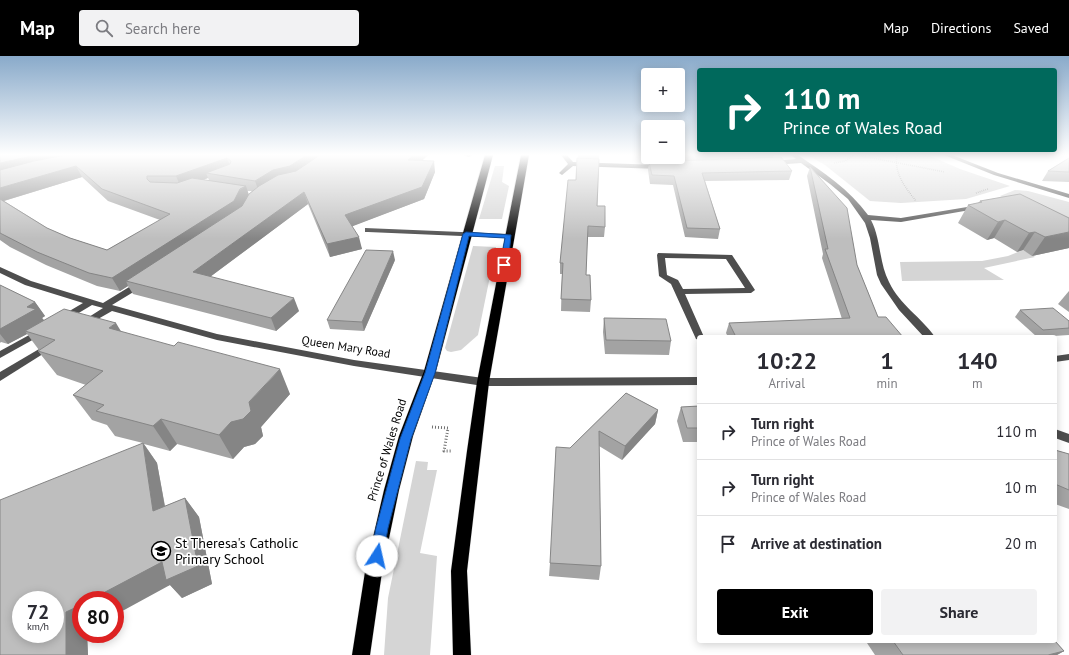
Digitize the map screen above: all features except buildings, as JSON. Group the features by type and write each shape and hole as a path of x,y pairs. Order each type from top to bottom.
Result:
{"highway":[{"name":"Prince of Wales Road","path":"361,655 366,610 382,528 409,426 430,373 481,183"},
{"path":"462,655 459,571 483,382 519,183"}],"street":[{"path":"834,183 841,188 866,217 875,237 881,275 888,289 928,335"},
{"path":"1026,183 1069,196"},
{"path":"866,217 901,220 970,208"},
{"path":"368,230 509,236"},
{"path":"680,292 751,290 729,257 661,255 664,276 675,282 698,335"},
{"name":"Queen Mary Road","path":"0,270 28,283 107,307 218,337 354,363 483,382 697,381"},
{"path":"74,330 149,278"},
{"path":"0,355 91,302"},
{"path":"0,377 61,339"},
{"path":"1057,359 1069,357"},
{"path":"1057,434 1069,439"}],"path":[{"path":"902,183 918,203"},
{"path":"426,427 448,428 444,451 453,451"}],"shaded area":[{"path":"490,183 504,183 509,186 502,219 479,219"},
{"path":"847,183 1001,183 1010,186 966,199 901,203 870,201"},
{"path":"1015,190 1028,191 1069,202 1069,241 1000,196"},
{"path":"473,246 496,247 478,335 461,350 451,352 447,351 445,348"},
{"path":"1023,250 1035,257 984,268 1004,280 902,281 900,262 982,261 1008,256"},
{"path":"416,461 428,462 427,470 437,470 420,553 437,556 430,655 384,655 388,598"}],"place":[{"name":"St Theresa's Catholic Primary School","path":"161,551"}],"route":[{"path":"377,556 382,528 405,439 430,373 466,234 509,236 504,265"}]}
